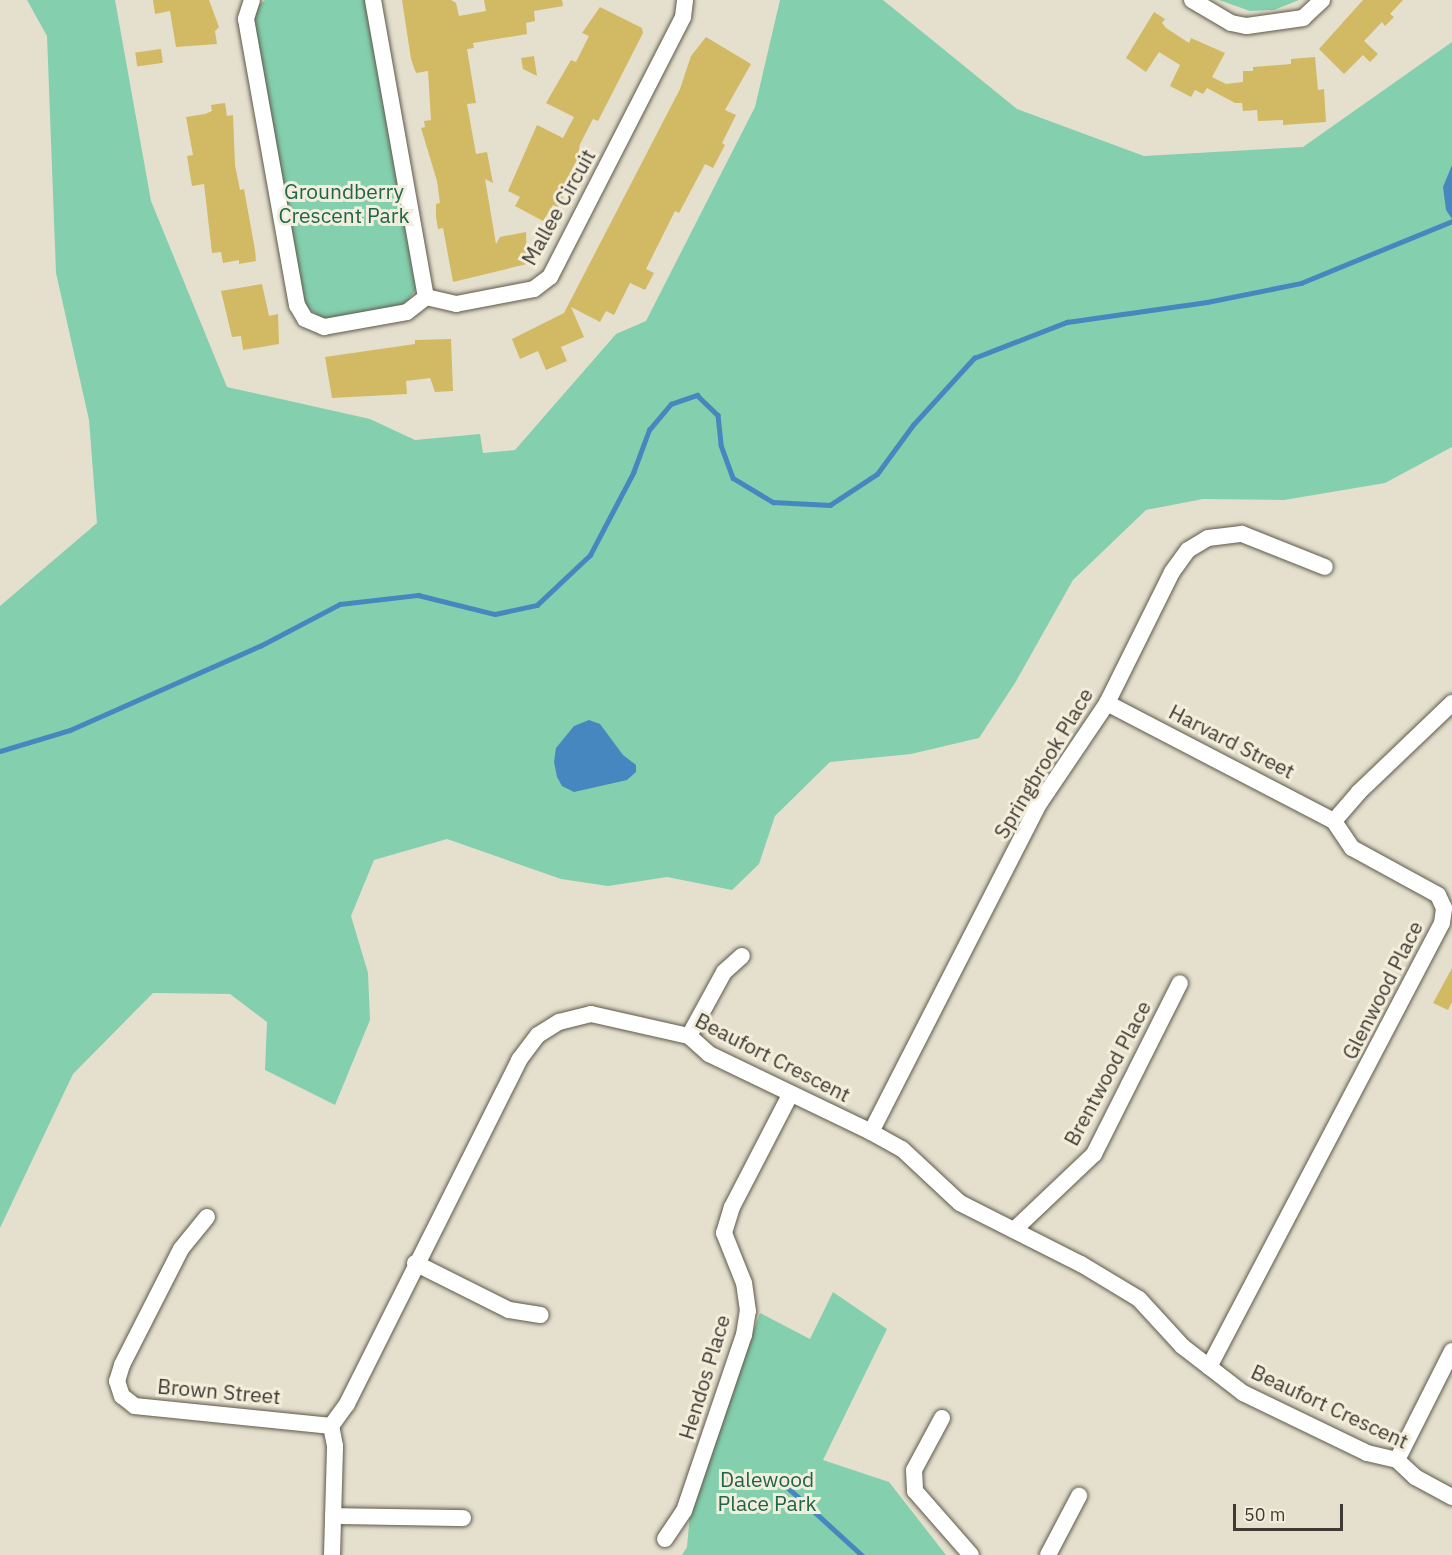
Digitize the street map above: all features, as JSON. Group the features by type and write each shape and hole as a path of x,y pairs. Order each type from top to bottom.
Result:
{"street":[{"path":"252,0 246,19 297,305 305,319 324,327 407,312 426,297 373,0"},
{"name":"Mallee Circuit","path":"426,297 456,304 534,290 550,277 683,17 685,0"},
{"path":"1192,0 1231,23 1247,26 1303,18 1322,0"},
{"name":"Springbrook Place","path":"871,1132 1039,804 1107,703 1172,572 1188,550 1208,538 1242,534 1325,567"},
{"name":"Harvard Street","path":"1107,703 1334,821"},
{"path":"1334,821 1359,792 1452,703"},
{"name":"Glenwood Place","path":"1209,1367 1448,908 1438,895 1352,848 1334,821"},
{"path":"689,1036 724,972 742,956"},
{"name":"Brentwood Place","path":"1014,1230 1094,1154 1180,983"},
{"name":"Beaufort Crescent","path":"332,1426 347,1404 499,1098 538,1035 559,1022 591,1014 689,1036 709,1054 902,1149 960,1203 1081,1264 1139,1299 1182,1346 1243,1393 1367,1453 1397,1460 1415,1477 1452,1497"},
{"name":"Hendos Place","path":"664,1539 684,1511 744,1335 748,1311 744,1283 724,1233 732,1207 790,1095"},
{"name":"Brown Street","path":"207,1217 181,1248 117,1381 122,1396 135,1406 332,1426"},
{"path":"416,1263 509,1310 541,1316"},
{"path":"1397,1460 1452,1352"},
{"path":"942,1418 914,1470 915,1491 971,1555"},
{"path":"332,1426 335,1446 332,1555"},
{"path":"1048,1555 1079,1496"},
{"path":"333,1516 463,1518"}],"green space":[{"path":"27,0 115,0 151,201 227,387 370,419 415,440 480,434 483,453 515,450 616,334 646,321 755,107 780,0 883,0 1017,109 1144,156 1303,147 1452,42 1452,447 1385,483 1284,500 1203,499 1146,510 1073,580 1015,683 979,738 911,754 830,762 775,816 759,864 732,890 667,877 608,886 561,879 447,839 374,860 351,916 368,973 370,1020 335,1105 265,1070 267,1022 230,994 153,993 73,1074 0,1228 0,606 97,523 89,420 56,273 47,36"},
{"name":"Groundberry Crescent Park","path":"265,0 365,0 416,289 404,306 323,319 303,304 253,24 259,5"},
{"path":"1219,0 1299,0 1274,10 1250,11"},
{"name":"Dalewood Place Park","path":"833,1292 887,1329 823,1460 889,1482 946,1555 682,1555 687,1547 690,1514 760,1313 810,1339"}],"water":[{"path":"1452,165 1452,219 1446,210 1443,187"},
{"path":"589,720 600,724 623,755 636,765 636,772 627,780 574,792 562,786 557,777 554,762 556,748 574,726"}],"building":[{"path":"153,0 209,0 219,27 215,31 217,44 176,47 170,11 155,14"},
{"path":"402,0 451,0 456,3 459,16 486,11 484,0 562,0 563,6 534,11 535,21 526,23 527,34 473,43 474,48 467,49 476,103 467,104 476,154 487,152 493,183 485,179 496,244 500,237 526,232 527,264 453,282 443,228 438,229 436,217 436,204 440,203 437,181 421,128 425,127 424,121 431,120 428,71 416,73 411,59"},
{"path":"1363,0 1403,0 1390,14 1394,17 1385,26 1382,22 1364,41 1378,54 1370,62 1363,55 1344,74 1319,49"},
{"path":"600,7 642,28 643,33 598,121 593,119 580,144 578,155 584,158 577,172 558,207 553,205 543,221 515,206 520,197 508,191 537,125 563,138 574,117 546,103 571,60 576,62 589,36 582,33"},
{"path":"1154,12 1165,19 1162,23 1166,28 1189,43 1191,38 1225,53 1212,77 1226,84 1243,82 1243,71 1253,71 1253,67 1291,64 1291,59 1315,57 1318,90 1324,89 1326,122 1283,125 1283,120 1258,121 1257,110 1243,111 1242,103 1235,103 1207,88 1203,94 1195,90 1191,97 1170,86 1180,65 1159,52 1146,72 1126,58"},
{"path":"706,37 751,64 725,110 736,115 722,143 725,145 713,168 705,164 679,213 675,211 646,269 654,273 645,290 630,283 614,315 606,311 600,322 571,307 584,337 561,347 567,361 546,370 538,351 520,359 512,339 564,313 680,89 691,56"},
{"path":"161,49 163,63 137,66 135,53"},
{"path":"534,56 537,76 523,69 521,58"},
{"path":"225,103 227,116 233,115 235,165 240,190 244,189 256,261 239,264 239,260 223,263 221,252 212,253 204,184 192,186 187,156 193,155 186,117 205,114 212,111 211,105"},
{"path":"262,284 269,316 278,314 279,344 243,350 241,336 232,337 221,291"},
{"path":"451,339 453,391 435,392 430,378 406,381 407,394 332,398 325,357 415,344 415,340"},
{"path":"1452,968 1452,1002 1448,1010 1433,1003"}],"waterway":[{"path":"0,751 70,730 260,646 340,604 418,595 495,614 537,605 590,555 633,473 649,430 671,404 697,395 718,415 721,445 733,478 773,502 830,505 877,474 913,425 974,358 1067,322 1207,302 1301,283 1452,221"},
{"path":"785,1485 862,1555"}]}
